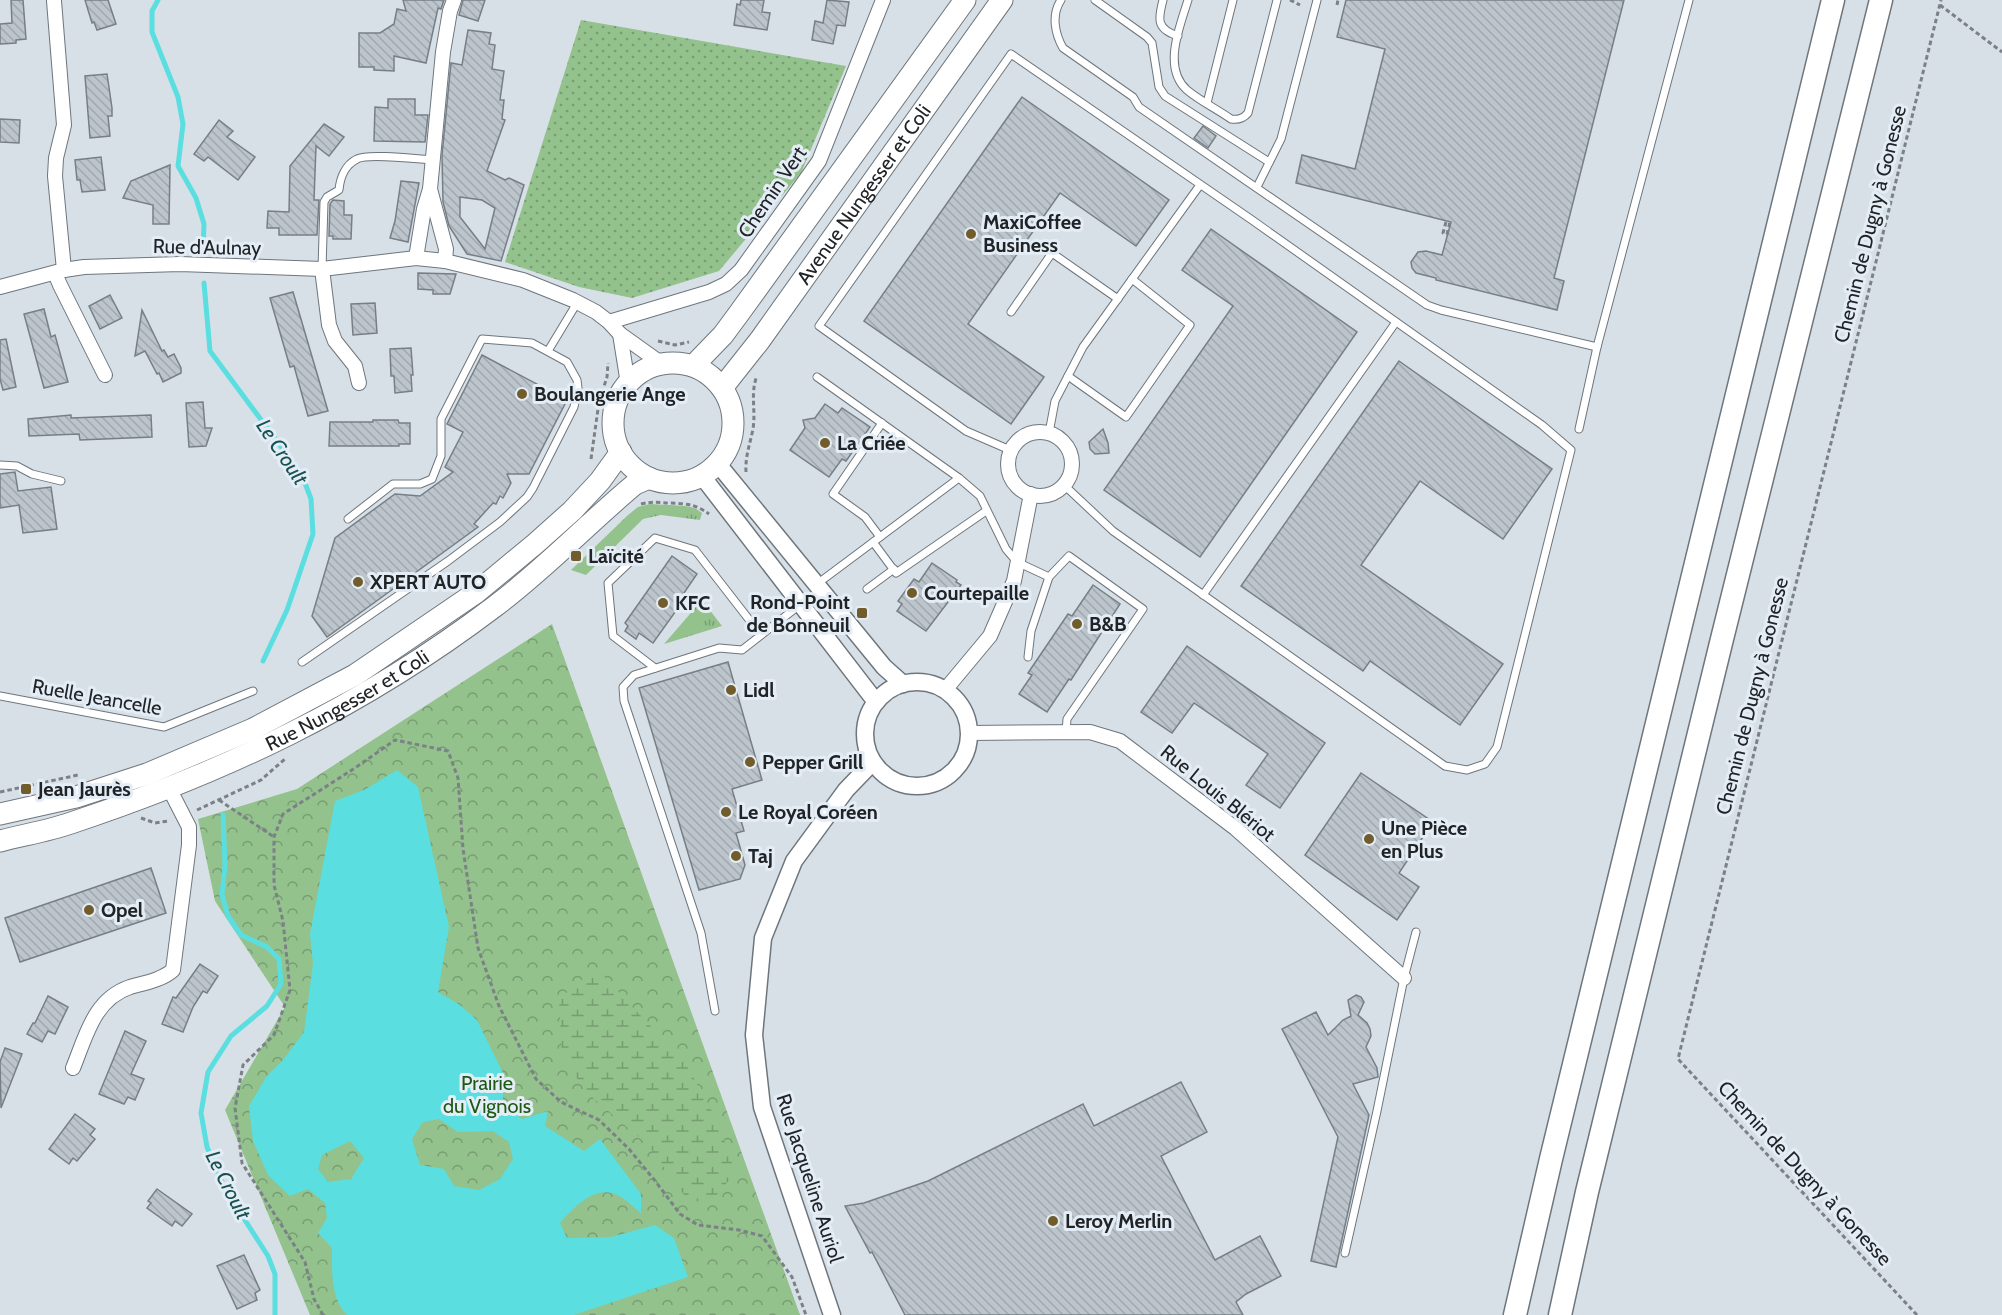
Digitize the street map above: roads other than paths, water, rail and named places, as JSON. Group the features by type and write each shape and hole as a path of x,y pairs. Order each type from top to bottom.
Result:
{"highway":[{"path":"1515,1315 1833,0"},
{"path":"1560,1315 1587,1192 1721,643 1881,0"}],"main road":[{"name":"Avenue Nungesser et Coli","path":"693,366 723,335 965,0"},
{"name":"Avenue Nungesser et Coli","path":"722,388 760,340 1002,0"},
{"path":"677,363 693,366 709,374 722,388 731,406 734,426 729,446 710,470 684,482 666,483 649,478 635,470 621,452 616,440 614,420 618,401 628,384 649,368 677,363"},
{"name":"Rue Nungesser et Coli","path":"0,814 76,797 147,774 253,729 355,675 477,592 535,544 586,496 621,452"},
{"name":"Rue Nungesser et Coli","path":"0,841 68,824 169,788 262,749 321,720 388,681 452,639 536,573 635,484 649,478"}],"street":[{"path":"416,258 424,209 430,189 443,52 454,0"},
{"name":"Chemin Vert","path":"609,322 709,292 726,284 741,270 819,161 883,0"},
{"path":"54,1 64,125 56,158 55,176 60,285 105,375"},
{"path":"430,189 446,249 445,261"},
{"name":"Rue d'Aulnay","path":"0,287 84,267 180,264 322,269 416,258 445,261 523,280 577,303 609,322 620,334 662,364"},
{"path":"322,269 329,325 335,341 355,366 359,383"},
{"path":"620,334 628,384"},
{"path":"1031,433 1049,433 1064,443 1072,459 1072,468 1064,485 1049,495 1030,495 1016,485 1011,477 1008,468 1010,450 1015,442 1031,433"},
{"path":"710,470 817,584 884,667 903,684"},
{"path":"710,470 801,604 876,702"},
{"path":"945,690 990,636 1014,581 1030,495"},
{"path":"913,682 931,684 945,690 958,702 965,716 969,733 967,747 960,763 950,774 934,783 919,786 901,783 886,776 873,762 866,746 867,718 876,702 887,692 913,682"},
{"name":"Rue Louis Blériot","path":"969,733 1090,732 1120,741 1235,828 1404,978"},
{"name":"Rue Jacqueline Auriol","path":"832,1315 762,1107 754,1035 763,938 794,861 846,790 873,762"},
{"path":"73,1068 97,1011 111,996 166,976 173,970 189,845 189,827 169,788"}],"lane":[{"path":"1061,0 1056,12 1055,27 1064,48 1133,97 1139,107 1427,304 1441,310 1597,347"},
{"path":"1095,0 1152,43 1159,87 1165,96 1269,162"},
{"path":"1163,0 1161,25 1166,32 1178,36"},
{"path":"1188,0 1174,60 1180,82 1191,94 1231,119 1244,118 1248,113 1277,0"},
{"path":"1207,103 1233,0"},
{"path":"1257,187 1281,140 1317,0"},
{"path":"1579,429 1597,347 1689,0"},
{"path":"1010,450 966,431 819,326 1011,54 1542,425 1571,450 1497,747 1485,764 1467,770 1445,766 1203,595 1113,531 1064,485"},
{"path":"322,269 324,202 327,196 339,190 340,178 350,164 363,156 432,160"},
{"path":"1049,433 1055,401 1083,347 1200,185"},
{"path":"1011,312 1052,253 1118,299"},
{"path":"1068,376 1126,417 1190,325 1132,279"},
{"path":"548,351 577,303"},
{"path":"1203,595 1396,322"},
{"path":"302,662 448,561 500,522 527,496 574,407 578,388 573,369 567,362 548,351 526,342 482,339 441,419 441,456 432,479 420,484 393,484 348,519"},
{"path":"817,376 980,496 1006,549 1017,562 1049,577"},
{"path":"880,537 865,517 833,494 882,423"},
{"path":"0,465 17,466 32,474 61,482"},
{"path":"817,584 958,478"},
{"path":"873,542 896,573 986,511"},
{"path":"655,668 613,636 608,583 655,538 695,550 761,635"},
{"path":"1028,657 1031,631 1049,577 1069,556 1143,609 1067,719 1066,732"},
{"path":"867,589 894,569"},
{"path":"715,1011 701,933 624,701 623,687 634,675 719,648 742,650 801,604"},
{"name":"Ruelle Jeancelle","path":"0,696 164,727 253,691"},
{"path":"1345,1253 1416,932"}],"water":[{"path":"397,770 418,787 449,927 438,992 460,1005 477,1020 503,1073 503,1105 522,1119 548,1111 545,1126 584,1151 600,1139 641,1194 641,1213 624,1199 612,1193 603,1192 587,1198 560,1223 567,1238 611,1237 655,1225 674,1238 688,1277 574,1315 347,1315 341,1308 333,1283 332,1248 318,1233 327,1218 325,1203 308,1189 290,1196 268,1175 253,1141 249,1106 266,1077 283,1060 304,1032 313,964 310,934 335,801 364,790","holes":["439,1119 458,1132 493,1131 509,1142 513,1159 500,1179 479,1190 454,1186 444,1169 420,1165 412,1139 423,1122","350,1141 364,1158 351,1179 328,1182 318,1169 322,1155"]}],"waterway":[{"name":"Le Croult","path":"158,0 152,11 152,32 178,97 183,124 178,166 196,198 204,224 203,250"},
{"name":"Le Croult","path":"204,283 210,351 302,475 311,499 313,534 287,610 263,661"},
{"name":"Le Croult","path":"223,815 225,865 222,895 228,916 241,935 267,947 279,959 281,984 267,1006 231,1036 208,1072 201,1113 207,1147 225,1189 268,1256 275,1274 275,1315"}],"place":[{"name":"MaxiCoffee Business","path":"971,234"},
{"name":"Boulangerie Ange","path":"522,394"},
{"name":"La Criée","path":"825,443"},
{"name":"Laïcité","path":"576,556"},
{"name":"XPERT AUTO","path":"358,582"},
{"name":"Courtepaille","path":"912,593"},
{"name":"KFC","path":"663,603"},
{"name":"Rond-Point de Bonneuil","path":"862,613"},
{"name":"B&B","path":"1077,624"},
{"name":"Lidl","path":"731,690"},
{"name":"Pepper Grill","path":"750,762"},
{"name":"Jean Jaurès","path":"26,789"},
{"name":"Le Royal Coréen","path":"726,812"},
{"name":"Une Pièce en Plus","path":"1369,839"},
{"name":"Taj","path":"736,856"},
{"name":"Opel","path":"89,910"},
{"name":"Leroy Merlin","path":"1053,1221"}],"park label":[{"name":"Prairie du Vignois","path":"487,1094"}]}
